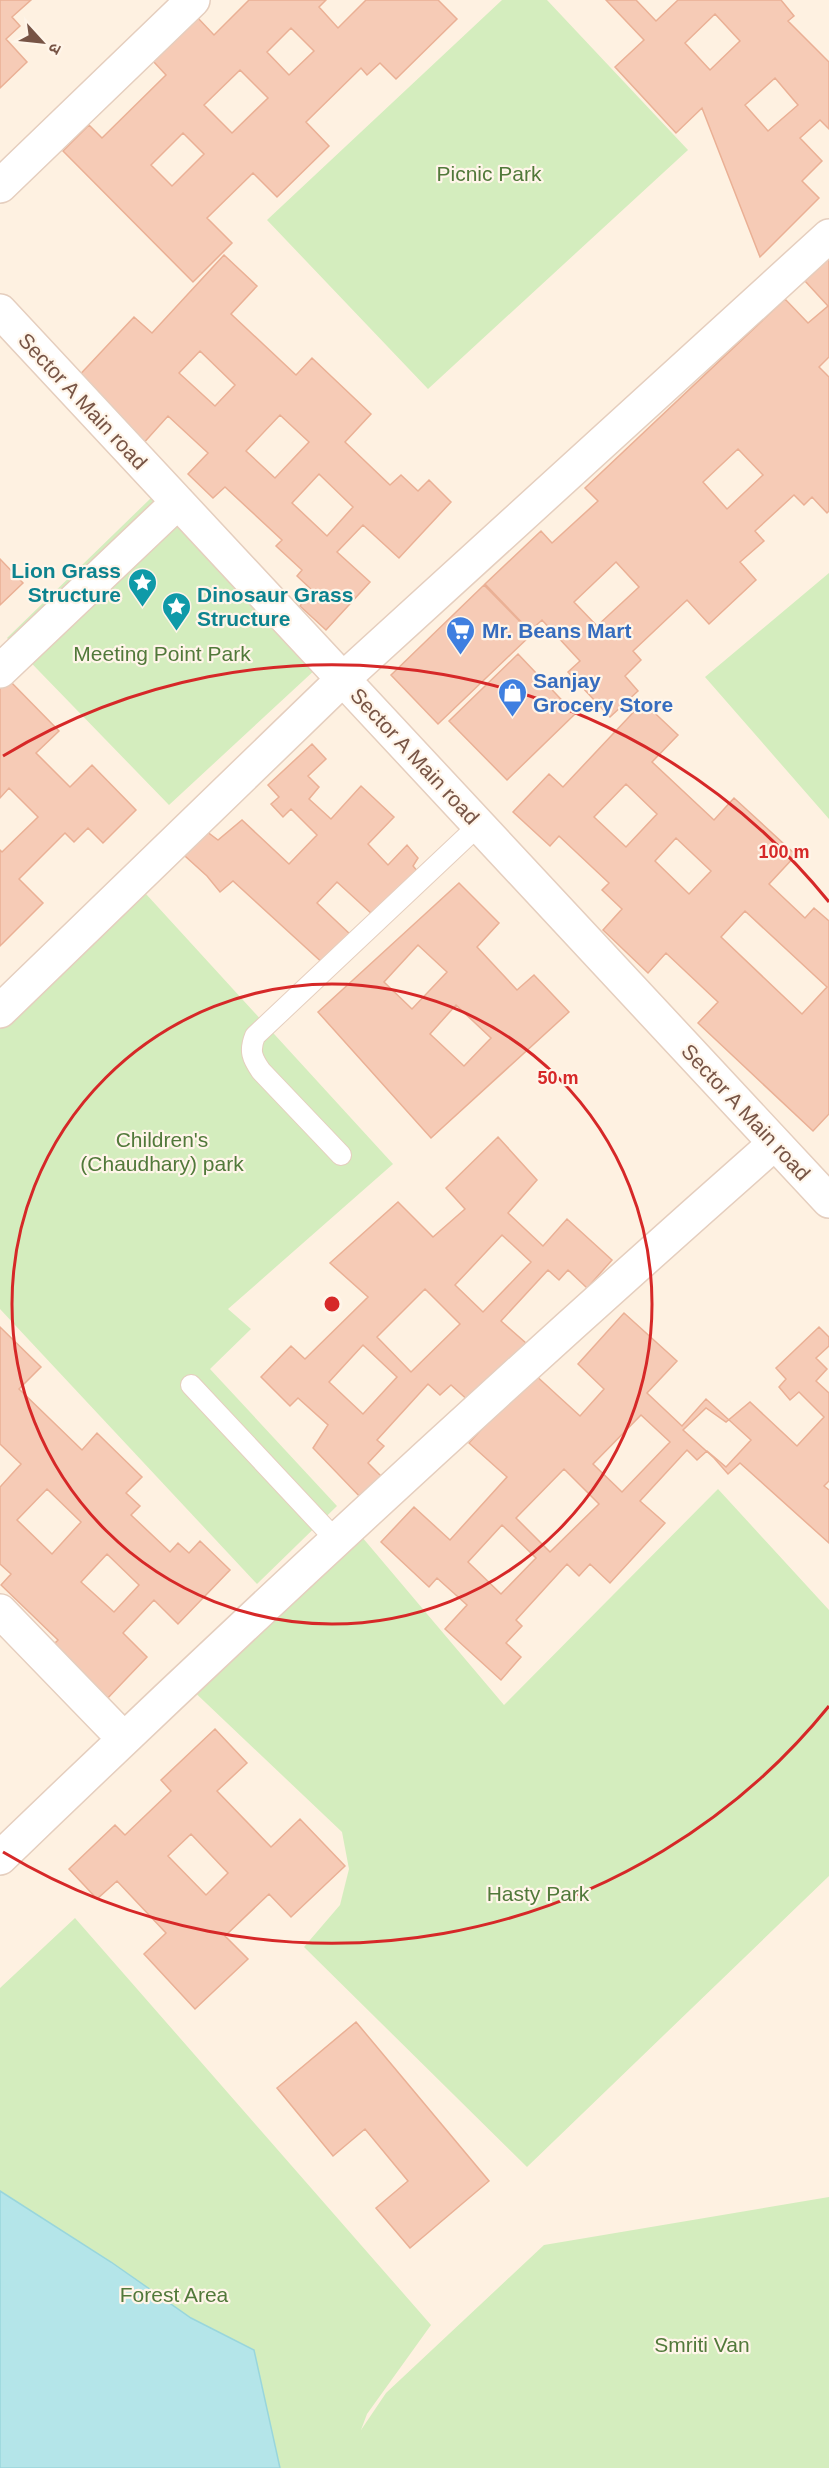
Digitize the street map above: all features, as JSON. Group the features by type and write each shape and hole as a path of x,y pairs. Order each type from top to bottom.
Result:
{"street":[{"path":"0,186 193,0"},
{"path":"0,1011 343,679 829,236"},
{"name":"Sector A Main road","path":"0,312 829,1201"},
{"path":"0,671 178,502"},
{"path":"0,1858 336,1540 572,1322 775,1143"},
{"path":"0,1611 124,1739"}],"lane":[{"path":"341,1155 261,1071 253,1059 250,1048 255,1036 479,825"},
{"path":"191,1385 336,1540"}],"green space":[{"name":"Picnic Park","path":"502,0 547,0 688,150 428,389 267,220"},
{"name":"Meeting Point Park","path":"152,497 317,668 169,805 7,638"},
{"path":"829,573 829,819 705,677"},
{"name":"Children's (Chaudhary) park","path":"125,871 393,1164 228,1309 251,1329 210,1369 337,1506 257,1584 0,1309 0,988"},
{"name":"Hasty Park","path":"718,1489 829,1610 829,1876 527,2167 304,1947 340,1905 349,1869 342,1832 186,1684 351,1524 504,1705"},
{"name":"Forest Area","path":"75,1918 431,2325 367,2414 361,2430 386,2393 544,2245 829,2197 829,2468 0,2468 0,1988"}],"water":[{"path":"0,2191 111,2262 191,2318 254,2350 280,2468 0,2468"}],"building":[{"path":"0,0 31,0 12,17 20,26 6,39 27,62 0,88"},
{"path":"249,0 326,0 319,7 338,28 366,0 438,0 457,19 396,79 380,63 367,75 361,68 306,122 329,146 277,197 253,173 207,218 232,243 193,282 63,151 89,125 102,138 166,75 153,61 197,17 214,35","holes":["291,28 314,51 289,75 267,52","240,70 268,98 232,133 204,105","183,133 204,154 172,186 151,165"]},
{"path":"606,0 636,0 656,21 678,0 781,0 794,16 788,21 829,62 829,129 820,120 800,138 822,161 802,181 819,198 760,257 702,108 676,133 615,67 644,40","holes":["715,14 740,41 710,70 685,43","775,78 798,105 768,131 745,105"]},
{"path":"224,255 257,286 231,314 296,375 312,358 371,414 345,442 390,485 401,475 418,491 429,480 451,502 399,558 363,525 337,552 370,582 326,630 300,606 313,591 297,576 302,570 276,546 282,540 225,487 213,498 188,474 208,453 168,416 141,446 73,382 134,317 152,333","holes":["200,351 235,385 215,406 179,373","280,415 309,442 275,478 246,451","319,474 353,507 327,536 292,503"]},
{"path":"829,258 829,357 819,367 829,377 829,511 827,513 812,497 804,505 794,495 755,531 764,541 740,562 756,580 709,624 687,600 633,651 641,660 625,676 638,691 610,717 568,672 580,661 542,620 530,631 485,584 541,531 552,543 598,501 585,488 785,299 808,323 828,306 805,281","holes":["738,449 763,475 727,509 703,482","616,562 639,587 597,626 574,602"]},
{"path":"0,559 23,583 0,605"},
{"name":"Mr. Beans Mart","path":"484,585 532,634 438,724 391,675"},
{"name":"Sanjay Grocery Store","path":"518,654 575,714 507,780 449,721"},
{"path":"7,678 59,731 36,753 70,787 92,765 136,810 103,843 88,828 74,842 65,833 19,879 43,903 0,946 0,850 2,852 38,817 9,788 0,798 0,685"},
{"path":"643,702 678,735 652,762 714,820 734,798 796,855 769,884 805,918 814,908 829,921 829,1114 813,1131 698,1023 718,1002 666,953 648,973 603,930 622,909 602,890 609,883 559,836 550,846 513,812 549,774 563,787","holes":["626,784 657,814 626,847 594,817","676,838 711,871 689,894 655,861","745,911 827,987 802,1014 721,937"]},
{"path":"312,744 326,759 308,776 319,787 309,799 331,819 361,786 394,817 368,844 388,865 407,845 418,858 413,866 419,873 326,966 233,881 220,892 207,876 175,847 198,825 218,840 242,820 289,864 317,835 291,809 283,817 271,804 279,797 268,785","holes":["337,882 373,915 352,936 317,903"]},
{"path":"459,883 499,923 477,947 517,990 534,975 569,1012 431,1138 318,1012"},
{"path":"418,945 447,972 412,1009 384,982"},
{"path":"456,1005 491,1038 464,1066 430,1034"},
{"path":"498,1137 537,1180 508,1213 543,1246 567,1219 612,1260 587,1288 568,1270 559,1280 548,1270 501,1321 526,1343 471,1403 451,1385 440,1395 428,1384 377,1440 384,1446 368,1463 382,1477 362,1499 313,1448 328,1425 298,1398 290,1406 261,1377 291,1346 305,1359 368,1297 330,1263 398,1202 433,1237 465,1209 446,1188","holes":["502,1235 531,1262 483,1312 455,1285","425,1289 460,1324 411,1372 377,1337","363,1345 397,1377 363,1414 329,1382"]},
{"path":"624,1313 677,1361 647,1393 682,1426 706,1399 751,1440 726,1467 707,1451 697,1460 687,1450 640,1501 665,1523 610,1583 590,1564 579,1576 567,1564 516,1620 522,1626 506,1643 521,1657 501,1680 445,1629 467,1605 437,1578 429,1587 381,1542 414,1507 450,1540 507,1477 469,1443 533,1373 580,1416 604,1389 578,1364","holes":["641,1415 670,1442 622,1492 593,1464","564,1469 599,1504 550,1552 516,1518","502,1525 536,1558 501,1594 468,1562"]},
{"path":"0,1327 41,1367 19,1389 82,1450 97,1433 142,1477 126,1493 140,1506 131,1515 170,1552 178,1543 189,1553 200,1541 230,1570 178,1624 154,1600 123,1633 147,1657 105,1701 50,1648 58,1640 1,1585 11,1574 0,1564 0,1487 21,1464 0,1444","holes":["47,1489 81,1522 52,1554 17,1520","107,1554 139,1585 114,1612 81,1582"]},
{"path":"819,1327 829,1337 829,1346 816,1358 827,1369 816,1381 829,1393 829,1481 824,1486 829,1490 829,1543 740,1463 728,1474 683,1430 706,1408 726,1422 750,1402 797,1446 824,1417 799,1392 790,1400 779,1387 786,1379 776,1368"},
{"path":"215,1729 247,1763 217,1791 271,1847 300,1819 345,1866 291,1917 269,1894 225,1936 248,1959 195,2009 144,1954 166,1933 117,1881 97,1899 69,1869 115,1825 125,1835 171,1791 161,1780","holes":["191,1834 228,1873 206,1895 168,1856"]},
{"path":"356,2022 489,2181 410,2248 376,2208 408,2181 365,2129 333,2156 277,2088"}],"place":[{"name":"Lion Grass Structure","path":"142,608"},
{"name":"Dinosaur Grass Structure","path":"176,632"},
{"name":"Mr. Beans Mart","path":"461,656"},
{"name":"Sanjay Grocery Store","path":"512,718"}],"park label":[{"name":"Smriti Van","path":"702,2344"}]}
